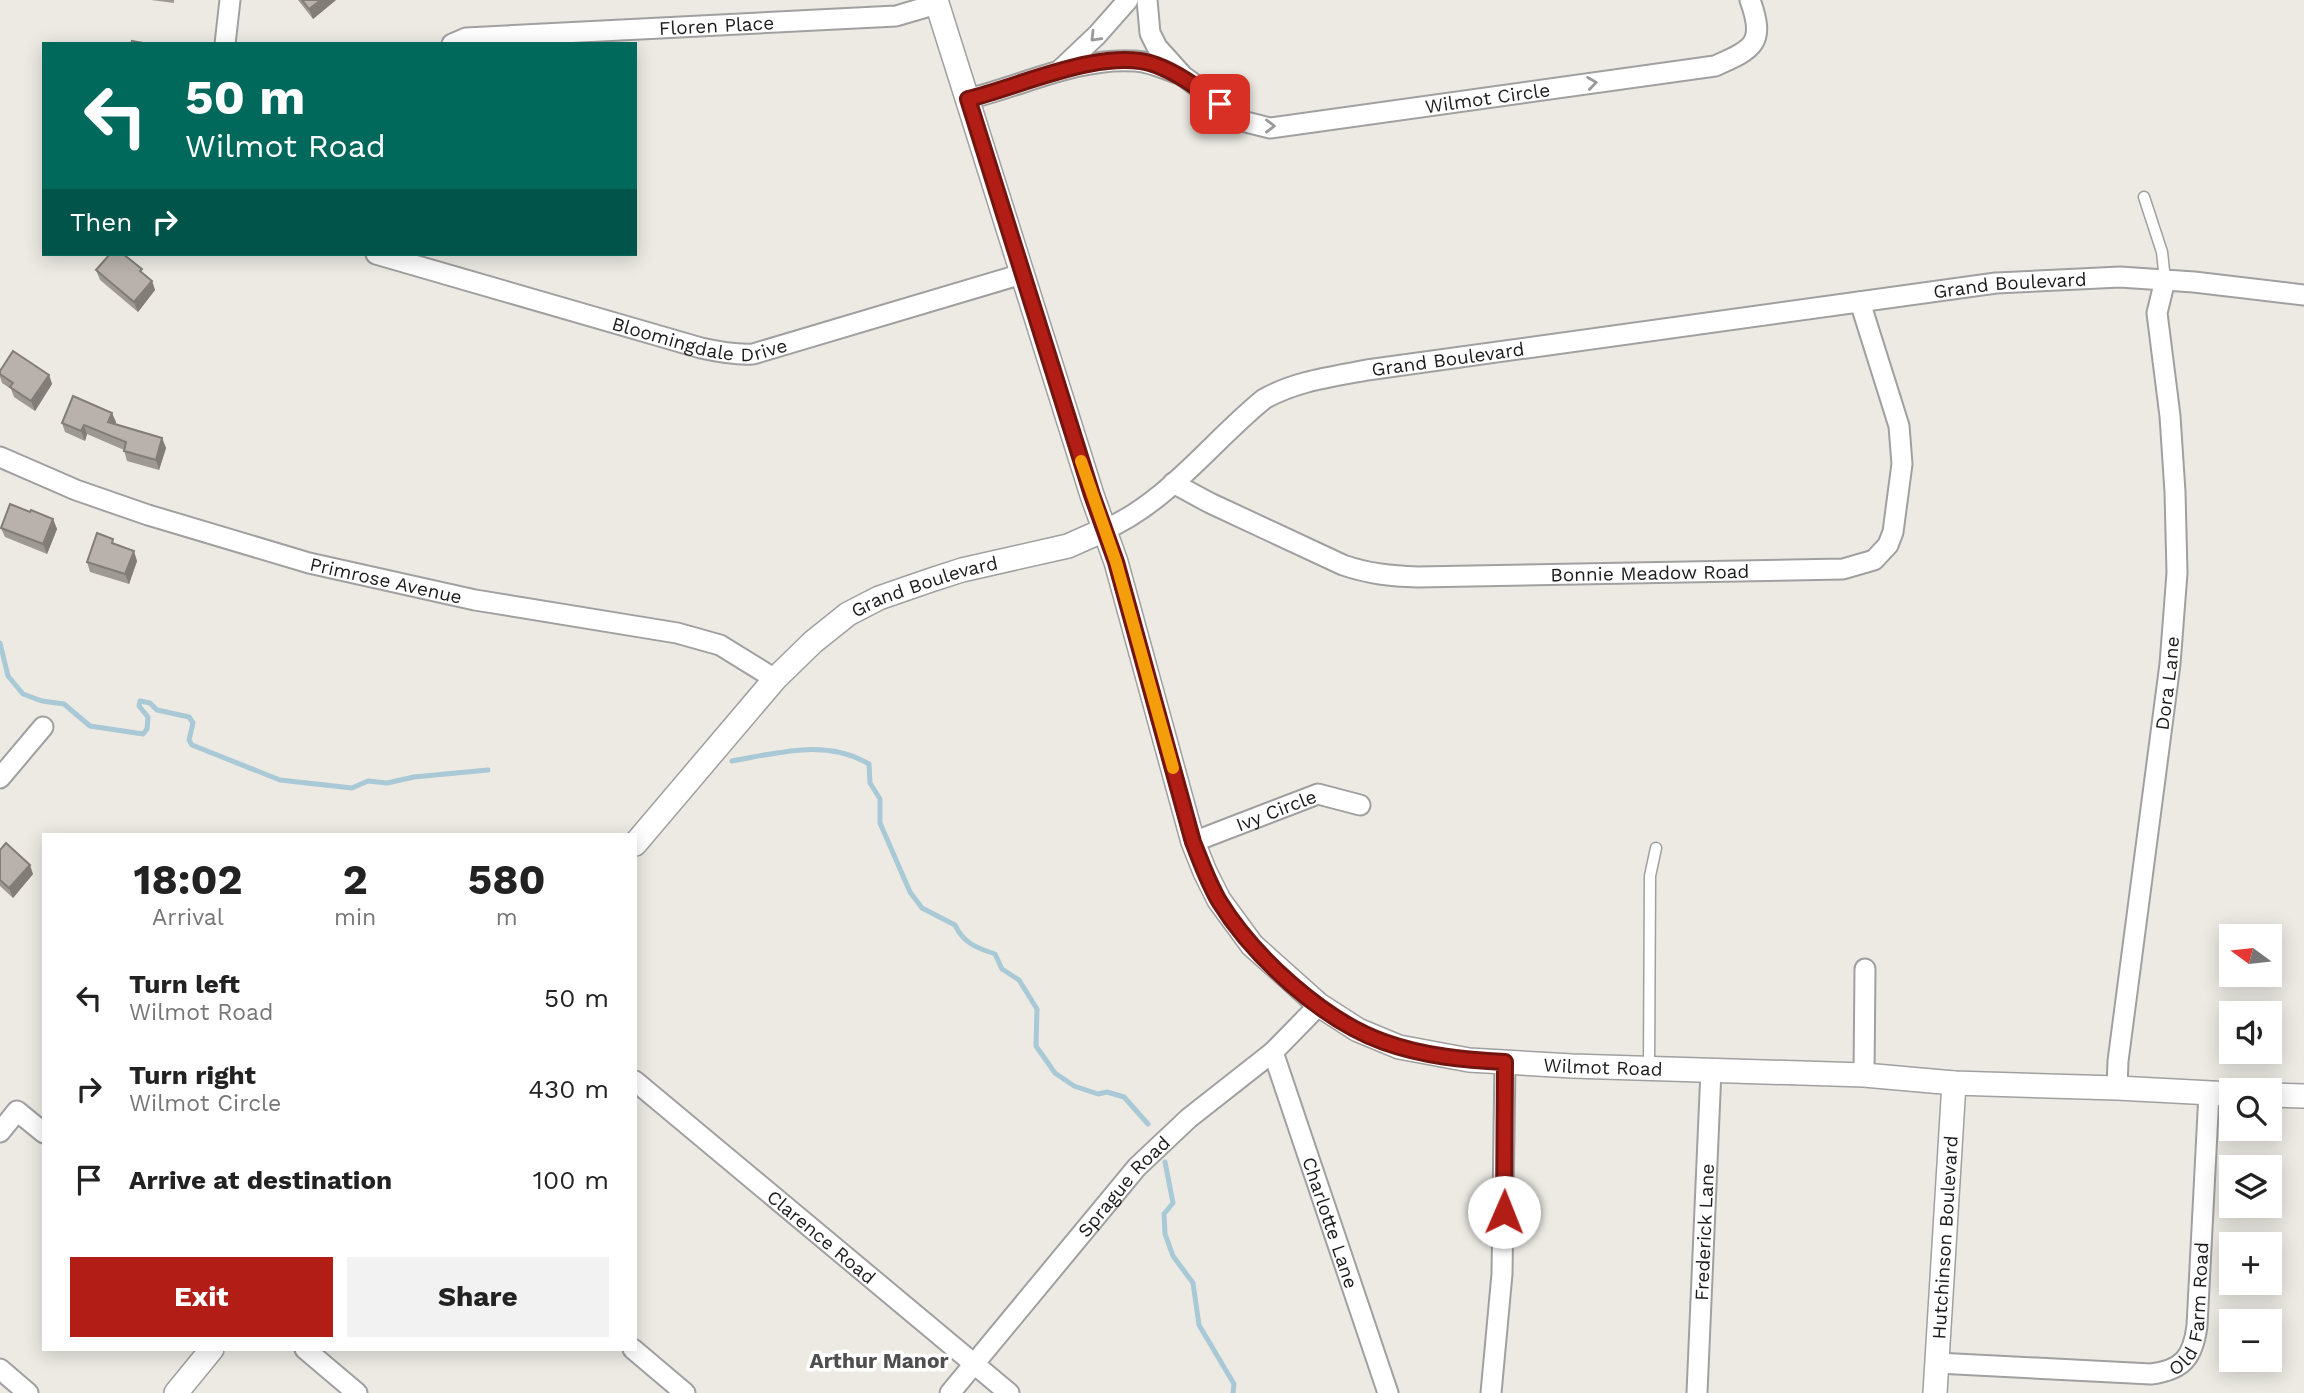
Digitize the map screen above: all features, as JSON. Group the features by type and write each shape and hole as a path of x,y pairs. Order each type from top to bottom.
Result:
{"street":[{"path":"225,42 230,0"},
{"name":"Wilmot Circle","path":"1058,71 1080,53 1128,0"},
{"name":"Wilmot Circle","path":"1147,0 1150,33 1157,47 1183,76 1246,122 1270,128 1715,66 1745,52 1751,46 1758,29 1749,0"},
{"name":"Floren Place","path":"457,42 466,38 896,16 937,2"},
{"name":"Wilmot Road","path":"937,2 1116,562 1193,842 1219,900 1236,925 1269,962 1319,1005 1359,1030 1399,1047 1469,1060 1864,1075 1954,1083 2117,1087 2219,1094"},
{"name":"Wilmot Circle","path":"968,99 1058,71 1102,62 1135,61 1154,64 1183,76"},
{"name":"Bloomingdale Drive","path":"383,256 701,348 734,355 753,354 1023,274"},
{"name":"Grand Boulevard","path":"637,842 775,679 821,635 848,614 879,598 962,570 1068,546 1127,520 1173,483 1256,405 1280,390 1298,384 1367,370 1996,283 2120,277 2304,295"},
{"name":"Dora Lane","path":"2117,1087 2170,664 2177,573 2175,479 2157,313 2165,280"},
{"name":"Bonnie Meadow Road","path":"1173,483 1343,565 1382,576 1843,569 1866,564 1882,553 1893,532 1902,464 1899,426 1860,302"},
{"name":"Primrose Avenue","path":"0,457 100,498 309,563 475,600 677,633 720,645 775,679"},
{"path":"0,778 43,727"},
{"name":"Ivy Circle","path":"1193,842 1318,794 1360,804"},
{"path":"1864,1075 1865,969"},
{"name":"Sprague Road","path":"950,1393 1137,1167 1189,1118 1273,1052 1319,1005"},
{"name":"Charlotte Lane","path":"1273,1052 1388,1393"},
{"path":"1491,1393 1502,1274 1505,1062"},
{"name":"Frederick Lane","path":"1697,1393 1711,1070"},
{"name":"Clarence Road","path":"637,1083 1009,1393"},
{"name":"Hutchinson Boulevard","path":"1935,1393 1954,1083"},
{"path":"2282,1095 2304,1096"},
{"name":"Old Farm Road","path":"1937,1363 2151,1374 2169,1372 2178,1367 2191,1351 2197,1326 2219,1104"},
{"path":"0,1132 17,1111 42,1131"},
{"path":"176,1393 210,1351"},
{"path":"307,1351 357,1393"},
{"path":"636,1351 685,1393"},
{"path":"0,1370 28,1393"}],"lane":[{"path":"2144,197 2162,252 2165,280"},
{"path":"1648,1068 1650,876 1656,848"}],"building":[{"path":"302,0 321,0 309,9"},
{"path":"108,256 126,256 152,281 134,302 96,270"},
{"path":"13,351 49,375 31,401 10,387 13,383 0,374"},
{"path":"73,396 112,413 108,422 162,438 156,460 124,451 126,442 84,425 81,431 62,423"},
{"path":"10,504 53,519 43,544 1,528"},
{"path":"97,533 113,539 112,543 134,551 125,574 87,562"},
{"path":"6,843 30,865 9,888 0,880 0,850"}],"waterway":[{"path":"0,643 8,676 23,694 42,701 64,704 90,726 143,734 147,729 148,717 139,706 140,701 150,703 157,710 189,717 193,723 189,740 192,745 280,780 352,788 368,781 387,783 414,777 488,770"},
{"path":"732,761 784,752 819,750 836,751 869,764 870,783 880,799 880,823 910,892 922,908 955,925 971,944 995,954 1002,969 1019,980 1037,1009 1036,1046 1055,1073 1074,1086 1098,1094 1107,1092 1124,1097 1148,1124"},
{"path":"1165,1162 1173,1203 1164,1214 1165,1234 1173,1256 1193,1283 1199,1325 1234,1384 1233,1393"}],"slow traffic":[{"path":"1081,461 1116,562 1173,768"}],"district":[{"name":"Arthur Manor","path":"879,1361"}],"route":[{"path":"1220,104 1183,76 1154,64 1135,61 1102,62 1058,71 968,99 1092,495 1116,562 1193,842 1205,872 1219,900 1252,945 1301,990 1336,1017 1380,1041 1399,1047 1469,1060 1505,1062 1504,1212"}]}
